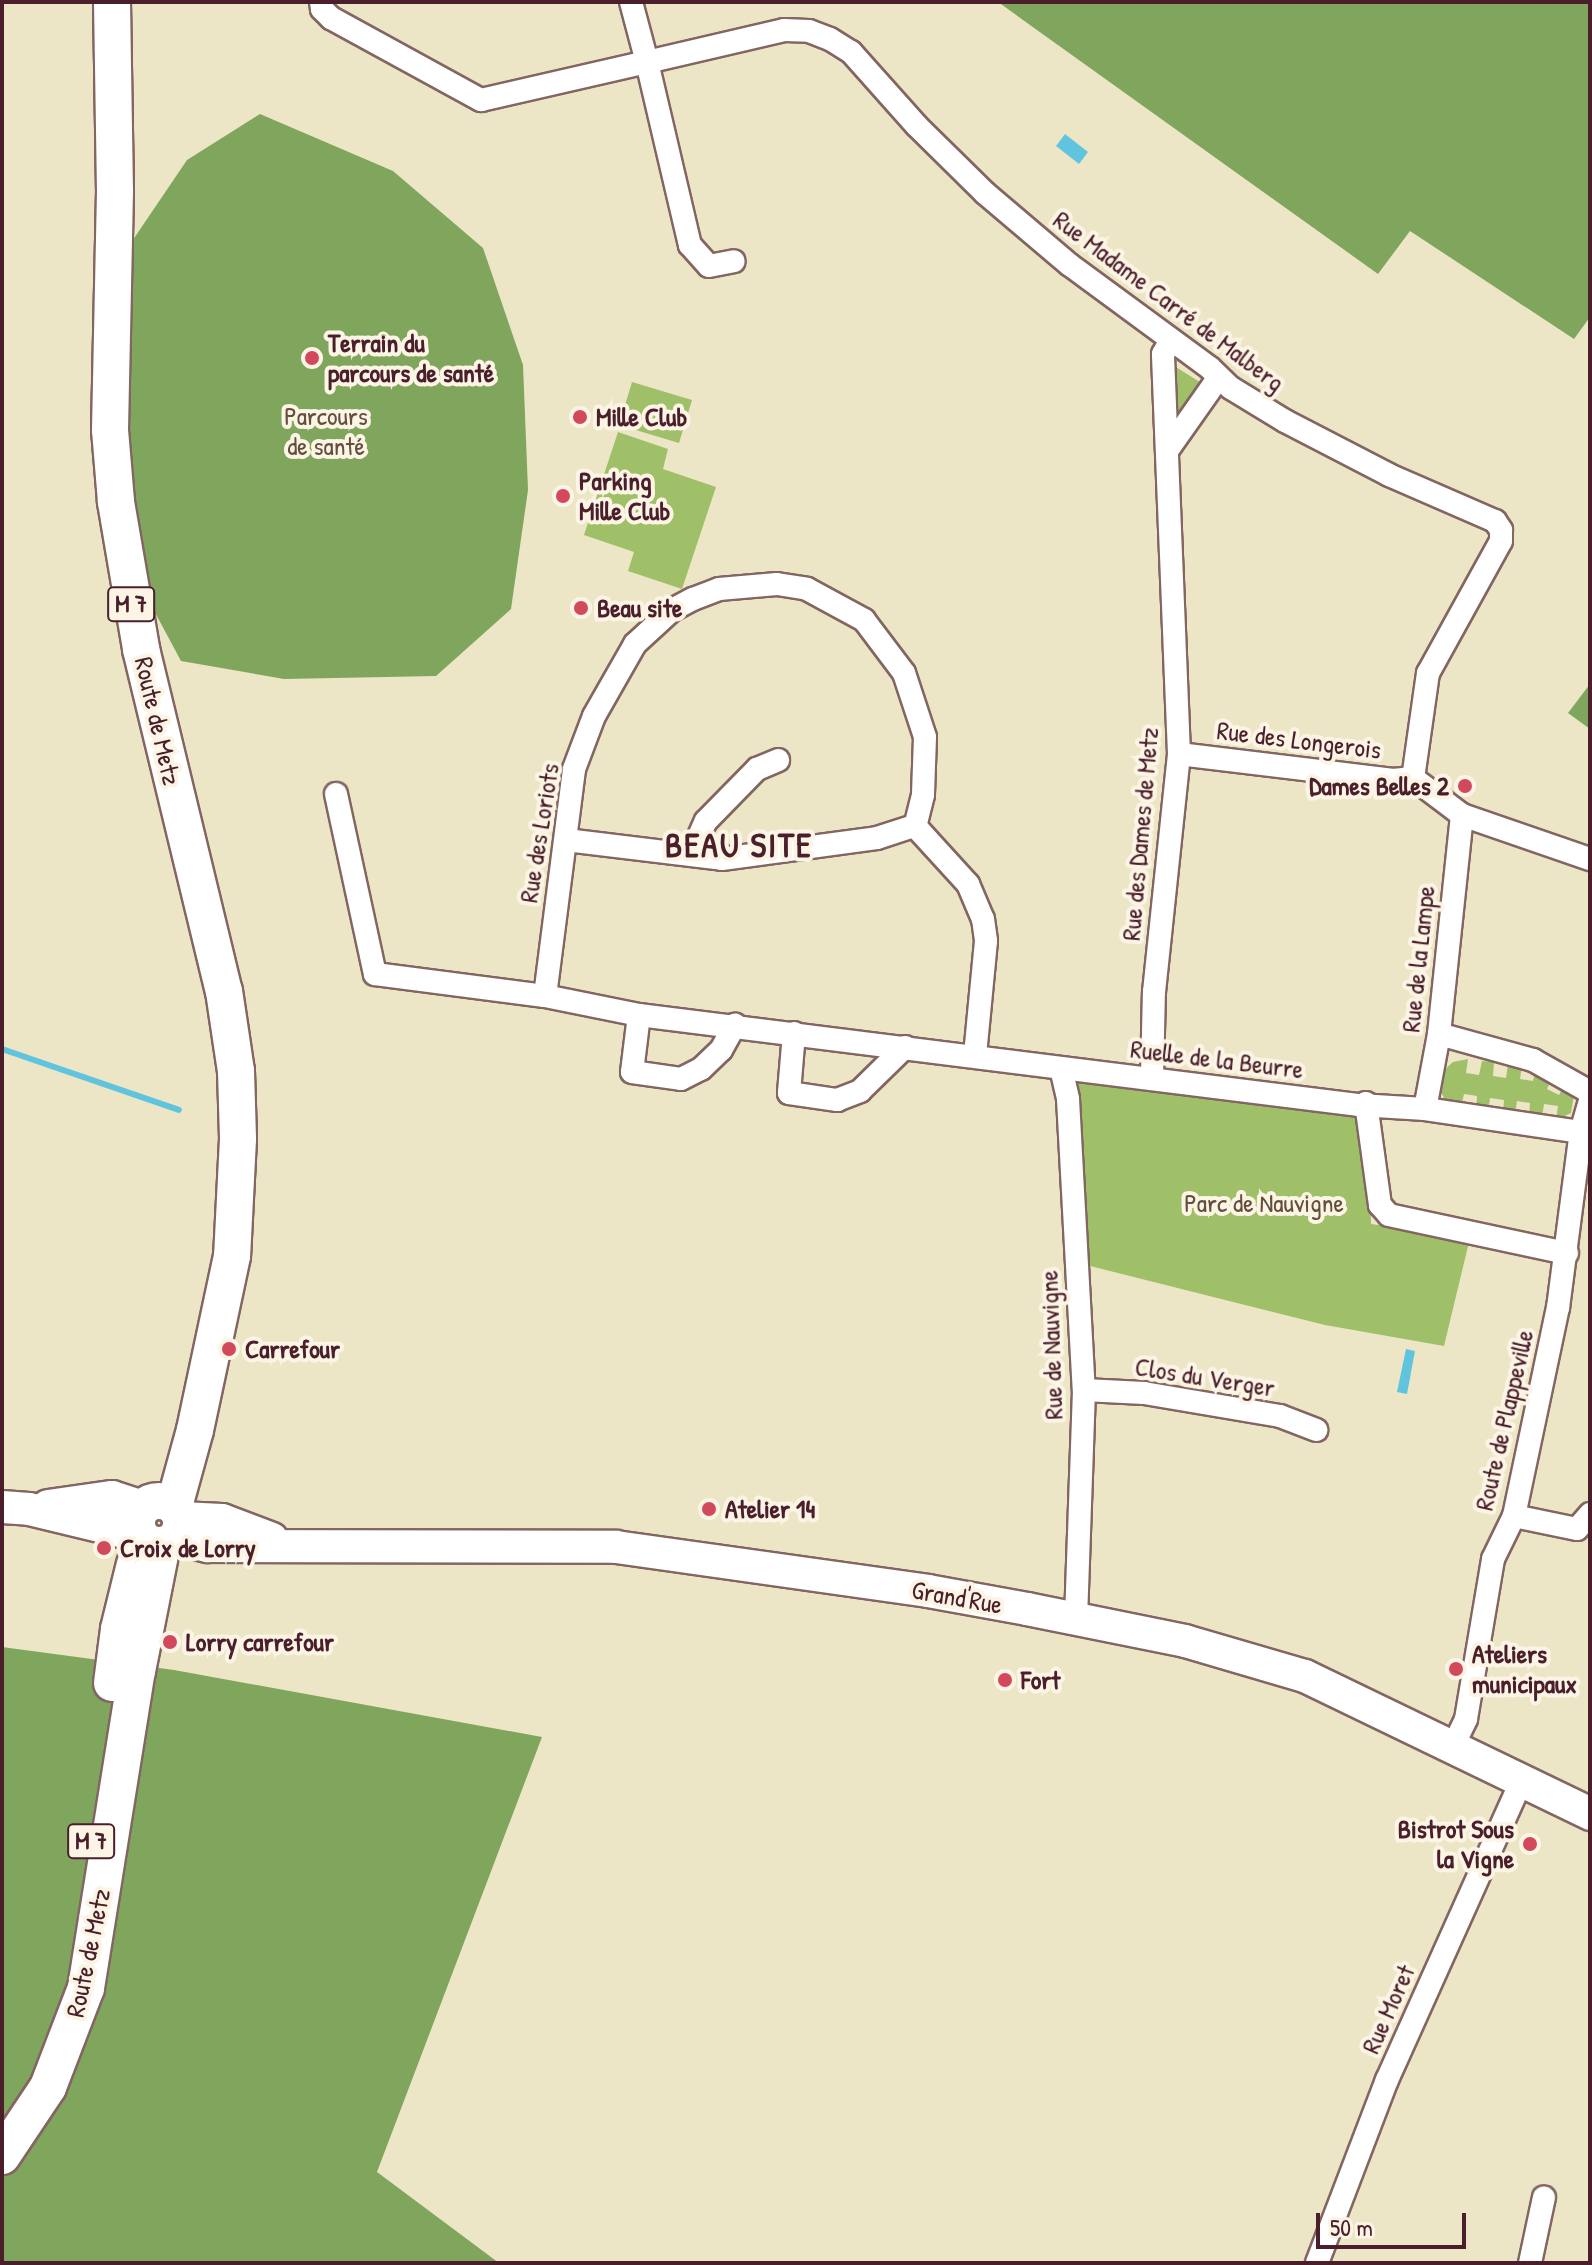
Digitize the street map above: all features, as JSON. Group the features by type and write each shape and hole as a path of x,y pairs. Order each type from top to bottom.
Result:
{"main road":[{"name":"Route de Metz","path":"2,2156 48,2087 86,1988 159,1523 234,1195 238,1139 236,1071 224,991 141,649 116,502 110,430 115,191 112,2"},
{"name":"Route de Metz","path":"2,2129 36,2079 72,1984 119,1629 137,1557 159,1523"}],"street":[{"name":"Rue Madame Carré de Malberg","path":"321,2 322,9 331,18 481,100 784,30 809,31 851,52 917,126 985,193 1070,265 1231,388 1285,421 1389,475 1483,513 1501,530 1495,552 1428,673 1413,778"},
{"path":"631,2 690,245 709,266 734,261"},
{"name":"Rue des Dames de Metz","path":"1152,1077 1154,992 1179,754 1163,354 1171,340"},
{"path":"1167,451 1219,377"},
{"name":"Rue des Loriots","path":"545,996 574,769 594,716 635,644 672,610 693,599 719,589 777,584 807,589 864,620 887,646 904,673 925,737 925,782 915,826"},
{"name":"Rue des Longerois","path":"1179,754 1393,780 1413,778"},
{"path":"691,854 706,821 757,769 778,760"},
{"path":"1413,778 1462,815 1590,859"},
{"path":"336,794 375,974 545,996 639,1015 1061,1068"},
{"name":"Rue de la Lampe","path":"1425,1109 1439,1034 1462,815"},
{"path":"566,840 722,859 877,838 915,826 968,884 983,919 986,941 975,1056"},
{"path":"639,1015 632,1072 681,1079 701,1069 721,1050 735,1025"},
{"path":"794,1033 789,1093 837,1100 860,1091 905,1047"},
{"path":"1439,1034 1533,1060 1590,1092"},
{"name":"Ruelle de la Beurre","path":"1061,1068 1359,1105 1366,1103 1425,1109 1581,1132"},
{"name":"Rue de Nauvigne","path":"1061,1068 1068,1099 1084,1390 1076,1620"},
{"name":"Route de Plappeville","path":"1453,1746 1466,1719 1493,1559 1514,1516 1567,1253 1580,1229 1581,1132 1590,1101"},
{"path":"1366,1103 1380,1205 1389,1215 1567,1253"},
{"name":"Clos du Verger","path":"1084,1390 1144,1393 1266,1414 1316,1430"},
{"path":"16,1508 112,1497 159,1523"},
{"path":"1514,1516 1577,1529 1590,1514"},
{"name":"Grand'Rue","path":"159,1523 222,1520 287,1544"},
{"name":"Grand'Rue","path":"159,1523 208,1546 616,1547 928,1591 1185,1641 1261,1660 1305,1676 1590,1814"},
{"name":"Rue Moret","path":"1317,2263 1387,2080 1521,1782"},
{"path":"1530,2263 1544,2197"}],"green space":[{"path":"998,2 1590,2 1590,317 1574,339 1410,231 1378,274"},
{"name":"Parcours de santé","path":"260,114 393,171 483,248 523,365 528,490 511,609 436,676 284,679 181,661 144,592 126,443 122,256 187,160"},
{"path":"1171,364 1203,384 1180,420 1173,419"},
{"path":"632,382 692,400 679,443 619,425"},
{"path":"618,432 668,449 663,469 716,487 682,589 628,571 634,552 584,535"},
{"path":"1590,684 1590,729 1568,713"},
{"path":"1468,1059 1466,1073 1479,1075 1482,1061 1494,1062 1493,1076 1506,1078 1508,1064 1522,1065 1520,1079 1533,1081 1536,1067 1553,1076 1547,1089 1559,1095 1565,1083 1574,1095 1571,1113 1556,1120 1558,1106 1544,1104 1542,1118 1529,1117 1530,1103 1517,1101 1515,1115 1503,1114 1504,1100 1490,1098 1488,1112 1476,1110 1477,1096 1464,1094 1461,1108 1447,1103 1439,1089 1443,1071 1453,1062"},
{"name":"Parc de Nauvigne","path":"1078,1077 1351,1113 1365,1125 1369,1140 1371,1224 1470,1238 1444,1346 1325,1325 1082,1264 1070,1083"},
{"path":"2,1647 174,1670 542,1737 377,2172 499,2263 2,2263"}],"water":[{"path":"1065,134 1088,152 1079,164 1056,146"},
{"path":"1406,1349 1415,1351 1407,1394 1397,1392"}],"waterway":[{"path":"2,1049 179,1110"}],"place":[{"name":"Terrain du parcours de santé","path":"312,358"},
{"name":"Mille Club","path":"580,417"},
{"name":"Parking Mille Club","path":"563,496"},
{"name":"Beau site","path":"581,608"},
{"name":"Dames Belles 2","path":"1465,786"},
{"name":"Carrefour","path":"229,1349"},
{"name":"Atelier 14","path":"709,1509"},
{"name":"Croix de Lorry","path":"104,1548"},
{"name":"Lorry carrefour","path":"170,1642"},
{"name":"Ateliers municipaux","path":"1456,1669"},
{"name":"Fort","path":"1005,1680"},
{"name":"Bistrot Sous la Vigne","path":"1530,1844"}],"district":[{"name":"BEAU SITE","path":"739,846"}]}
